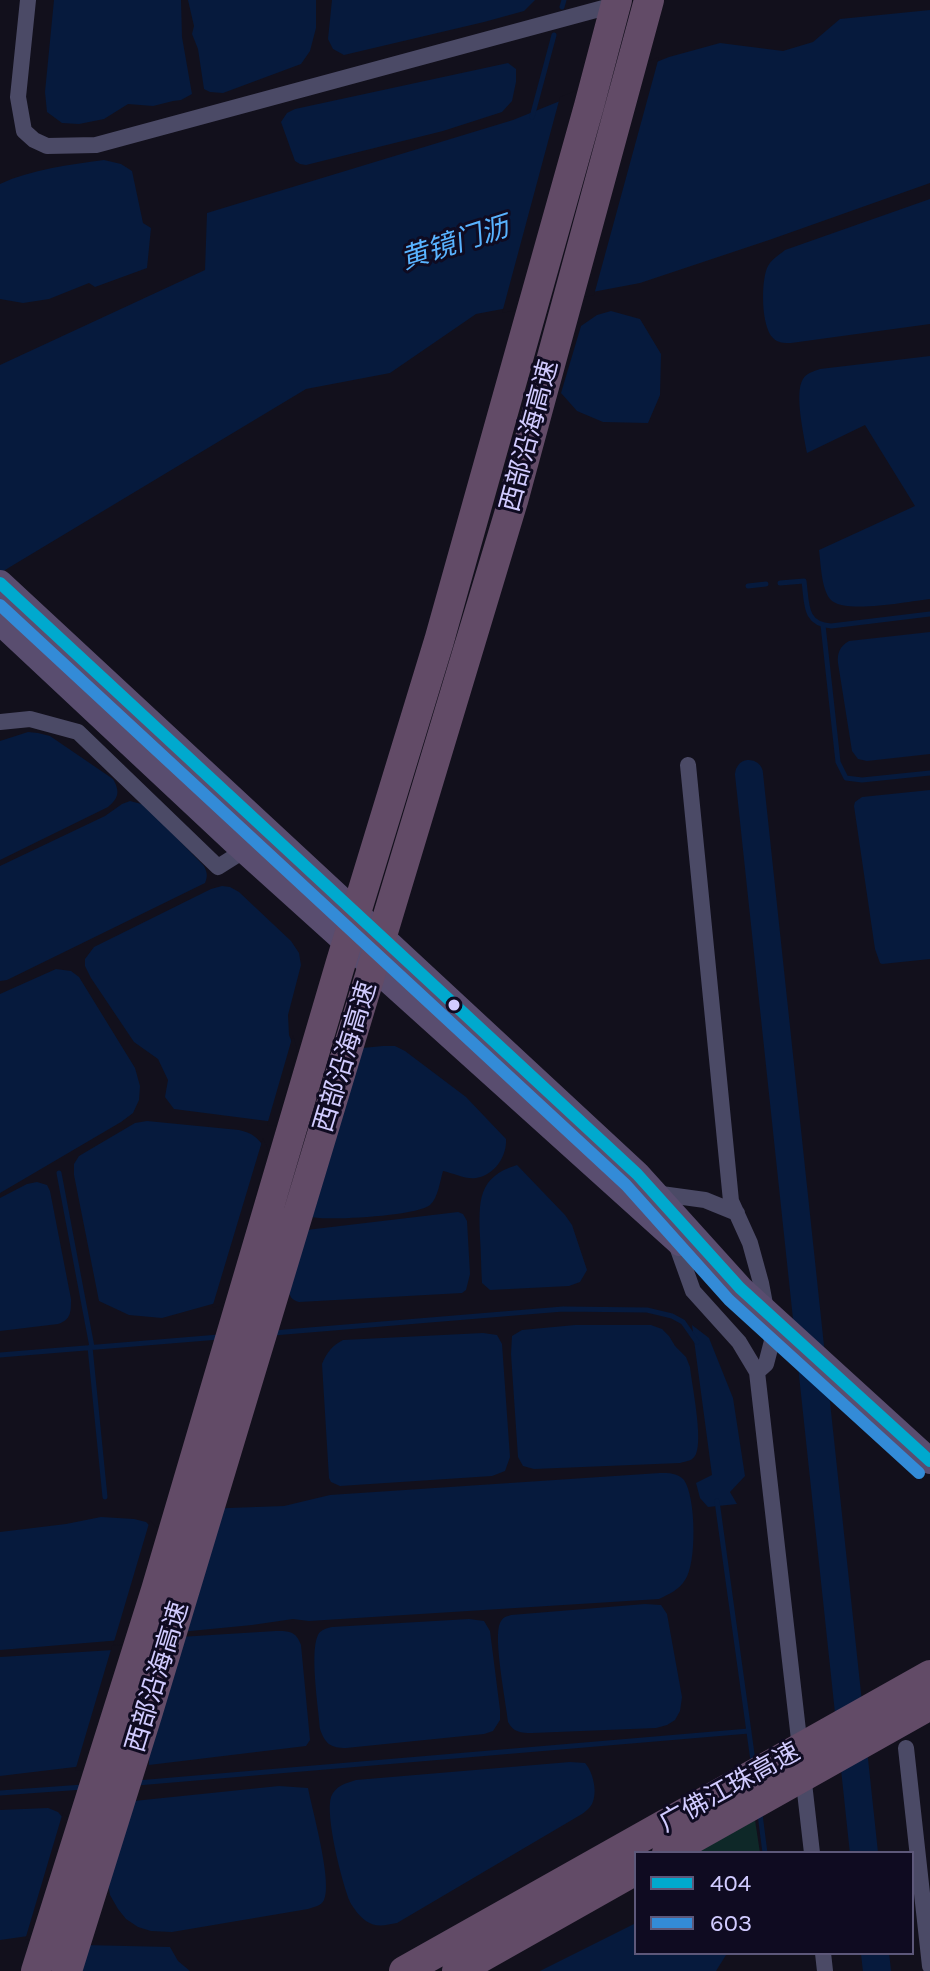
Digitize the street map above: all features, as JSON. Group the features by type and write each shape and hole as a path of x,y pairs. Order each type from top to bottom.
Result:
{"highway":[{"path":"589,106 605,0"},
{"name":"西部沿海高速","path":"36,1971 151,1605 439,641 617,0"},
{"name":"西部沿海高速","path":"67,1971 513,501 649,0"},
{"name":"广佛江珠高速","path":"650,1851 930,1675"},
{"name":"广佛江珠高速","path":"671,1851 930,1705"},
{"name":"广佛江珠高速","path":"404,1971 626,1866"},
{"name":"广佛江珠高速","path":"457,1971 626,1866"}],"main road":[{"path":"0,583 637,1174 740,1288"},
{"path":"0,622 239,845 674,1238 740,1288 930,1461"}],"street":[{"path":"28,0 18,97 24,131 47,146 96,145 631,0"},
{"path":"0,722 30,719 78,732 218,867 239,845"},
{"path":"688,765 731,1201 750,1243 772,1341 766,1364 757,1372"},
{"path":"654,1193 705,1200 737,1213"},
{"path":"674,1238 693,1291 739,1342 757,1372 812,1851"},
{"path":"906,1748 930,1966"}],"green space":[{"path":"755,1820 760,1851 699,1851"}],"water":[{"path":"54,0 181,0 182,37 192,94 181,100 153,106 128,104 104,119 79,124 62,123 47,112 45,92"},
{"path":"188,0 316,0 316,28 310,51 301,64 223,93 210,92 204,89"},
{"path":"332,0 535,0 524,11 344,55 333,49 328,39"},
{"name":"黄镜门沥","path":"930,10 930,183 640,283 476,314 390,373 306,389 0,573 0,365 205,270 207,213 513,120 669,57 720,43 783,51 813,42 840,19"},
{"path":"508,63 516,69 516,82 512,101 502,112 443,131 306,165 295,161 281,122 287,113 295,109"},
{"path":"104,160 121,164 132,171 143,223 151,228 147,268 95,287 89,283 49,299 23,303 0,299 0,184 38,171"},
{"path":"930,199 930,324 791,343 773,338 766,324 763,294 767,268 775,258 785,250"},
{"path":"611,311 640,319 661,354 660,395 648,423 603,422 577,411 561,393 581,326 597,315"},
{"path":"930,356 930,599 862,607 837,604 830,599 825,588 819,550 915,506 865,425 807,453 800,415 800,386 806,375 820,369"},
{"path":"930,632 930,754 867,761 858,759 852,751 838,663 840,650 849,641"},
{"path":"28,732 50,736 113,779 117,794 108,807 0,860 0,741"},
{"path":"930,790 930,959 882,964 875,949 855,802 862,797"},
{"path":"130,801 145,805 204,866 207,874 205,883 0,981 0,866"},
{"path":"222,886 239,892 291,941 299,953 301,965 288,1015 289,1035 294,1048 275,1122 174,1109 165,1097 168,1080 158,1059 134,1042 85,966 85,959 94,947"},
{"path":"56,969 71,971 79,977 135,1068 140,1086 139,1100 133,1113 121,1122 0,1193 0,994"},
{"path":"395,1046 405,1051 466,1097 506,1139 502,1158 489,1173 476,1178 443,1171 435,1198 422,1209 372,1217 311,1217 352,1049"},
{"path":"147,1121 239,1130 254,1136 265,1148 223,1301 162,1318 129,1315 99,1301 74,1175 74,1164 79,1156 135,1123"},
{"path":"517,1165 572,1225 587,1270 580,1282 569,1286 490,1290 482,1283 480,1213 483,1192 494,1176"},
{"path":"37,1182 47,1185 50,1191 71,1299 70,1312 66,1320 58,1324 0,1331 0,1198"},
{"path":"458,1212 467,1221 470,1274 466,1290 462,1293 299,1302 290,1295 288,1290 298,1231"},
{"path":"575,1325 651,1325 669,1336 690,1367 698,1436 693,1458 680,1463 534,1469 523,1466 518,1457 512,1336 522,1330"},
{"path":"692,1325 709,1338 733,1398 745,1476 730,1492 737,1504 708,1507 700,1498 696,1483 712,1475"},
{"path":"483,1333 497,1335 502,1344 510,1457 505,1471 492,1476 340,1486 331,1482 322,1364 333,1347 343,1340"},
{"path":"670,1473 684,1480 691,1501 694,1530 692,1560 685,1580 677,1589 659,1599 309,1621 293,1619 170,1633 201,1509 284,1506 330,1495"},
{"path":"101,1517 146,1522 156,1532 134,1639 0,1650 0,1532"},
{"path":"661,1605 667,1614 682,1697 675,1720 656,1728 532,1733 512,1728 508,1722 499,1656 498,1631 503,1618"},
{"path":"469,1619 484,1621 490,1631 500,1710 500,1720 493,1731 346,1748 326,1742 320,1729 315,1678 315,1650 320,1632 332,1627"},
{"path":"276,1631 292,1633 301,1645 310,1740 306,1746 149,1765 147,1639"},
{"path":"130,1649 125,1761 0,1776 0,1657"},
{"path":"585,1763 594,1782 592,1804 582,1814 397,1923 374,1925 353,1907 339,1865 330,1819 331,1797 338,1788 356,1780"},
{"path":"279,1786 308,1788 326,1878 326,1891 321,1904 308,1909 172,1932 151,1931 126,1919 110,1895 95,1805"},
{"path":"48,1808 64,1819 70,1930 0,1940 0,1810"},
{"path":"634,1924 634,1955 726,1955 716,1971 540,1971"},
{"path":"83,1945 170,1947 178,1961 190,1971 75,1971"}],"pier":[{"path":"659,57 594,295 502,313 560,97"},
{"path":"293,1035 297,1049 278,1123 275,1126 267,1125"},
{"path":"263,1138 268,1149 227,1302 212,1308"},
{"path":"150,1520 159,1530 135,1643 113,1645"},
{"path":"130,1645 126,1765 75,1771 112,1646"},
{"path":"63,1812 71,1830 71,1934 25,1940"}],"waterway":[{"path":"562,7 564,0"},
{"path":"532,117 554,35"},
{"path":"780,583 804,581 811,617 831,626 930,614"},
{"path":"748,586 766,584"},
{"path":"823,625 838,762 846,778 862,780 930,773"},
{"path":"749,774 864,1851"},
{"path":"59,1173 92,1347"},
{"path":"273,1333 563,1309 647,1310 683,1322 697,1342"},
{"path":"0,1355 219,1337"},
{"path":"90,1347 105,1497"},
{"path":"717,1501 753,1761"},
{"path":"137,1783 749,1731"},
{"path":"0,1793 83,1787"},
{"path":"760,1814 765,1851"},
{"path":"875,1955 877,1971"}],"transit line":[{"name":"404","path":"0,583 637,1174 740,1288 930,1461"},
{"name":"603","path":"0,605 626,1185 729,1300 919,1473"}]}
